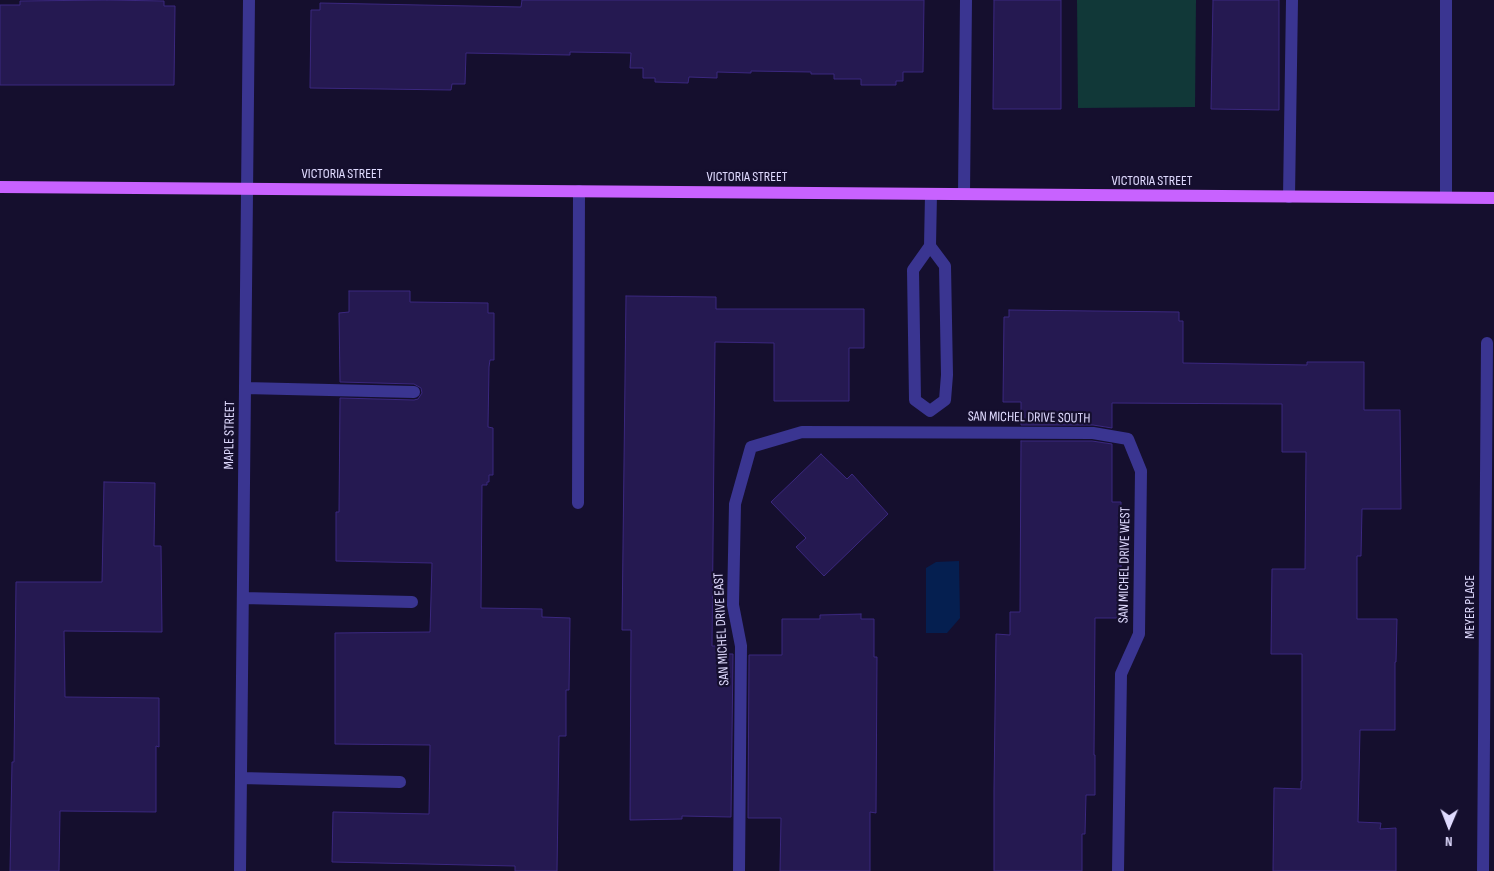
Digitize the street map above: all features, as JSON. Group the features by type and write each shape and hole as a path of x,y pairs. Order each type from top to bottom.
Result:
{"main road":[{"name":"VICTORIA STREET","path":"0,186 1494,198"}],"street":[{"name":"MAPLE STREET","path":"240,871 249,0"},
{"path":"964,194 966,0"},
{"path":"1289,196 1292,0"},
{"path":"1446,0 1446,197"},
{"path":"578,503 580,191"},
{"path":"930,411 915,400 913,270 930,246 931,194"},
{"path":"930,246 945,266 947,375 945,400 930,411"},
{"name":"MEYER PLACE","path":"1483,871 1487,343"},
{"path":"245,388 414,392"},
{"path":"930,411 930,432"},
{"name":"SAN MICHEL DRIVE SOUTH","path":"751,447 802,432 1093,433 1128,439"},
{"name":"SAN MICHEL DRIVE WEST","path":"1118,871 1122,674 1139,634 1141,471 1128,439"},
{"name":"SAN MICHEL DRIVE EAST","path":"739,871 741,646 733,605 735,504 751,447"},
{"path":"243,598 412,602"},
{"path":"241,778 400,782"}],"green space":[{"path":"1077,0 1196,0 1195,107 1078,108"}],"water":[{"path":"959,561 960,618 947,633 926,633 926,568 936,562"}],"building":[{"path":"522,0 924,0 923,72 903,72 903,81 896,81 896,85 861,85 861,79 834,79 834,74 751,71 751,73 717,72 717,78 689,77 688,83 655,82 655,78 643,78 643,68 630,68 631,53 570,52 570,55 466,53 465,84 452,84 451,90 310,88 311,10 320,10 320,3 521,7"},
{"path":"994,0 1061,0 1061,109 993,109"},
{"path":"1213,0 1279,0 1279,110 1211,109"},
{"path":"20,1 164,1 164,6 175,6 174,85 0,85 0,5 20,5"},
{"path":"349,291 410,291 410,302 488,303 488,313 494,313 494,360 490,360 489,367 488,427 493,428 493,475 489,475 487,485 482,485 481,608 542,609 542,617 570,618 569,690 566,690 566,736 559,736 557,871 515,871 515,866 332,862 333,812 429,814 430,745 335,744 335,633 430,632 432,563 336,561 336,512 339,512 340,398 414,400 418,399 422,393 421,388 414,384 340,382 339,313 349,312"},
{"path":"626,296 716,297 716,309 864,309 864,348 849,348 849,401 774,401 774,343 715,342 712,646 722,646 722,654 733,654 731,817 682,816 682,819 630,820 631,630 622,630"},
{"path":"1009,310 1179,312 1179,321 1183,321 1183,363 1307,365 1307,362 1364,362 1364,410 1400,410 1401,509 1362,509 1361,556 1357,556 1357,619 1397,619 1395,730 1360,730 1358,822 1381,823 1380,829 1396,828 1396,871 1273,871 1274,788 1301,789 1302,781 1302,654 1271,654 1272,569 1305,569 1306,452 1282,452 1282,404 1112,403 1112,428 1093,425 1021,425 1021,402 1003,402 1004,317 1009,317"},
{"path":"1021,441 1092,441 1112,444 1112,502 1121,502 1121,618 1095,618 1095,795 1086,795 1085,834 1082,834 1082,871 994,871 996,634 1010,635 1010,612 1020,612"},
{"path":"821,454 847,479 852,474 888,514 824,576 796,547 806,538 771,502"},
{"path":"104,482 155,483 154,546 161,546 162,632 64,631 65,697 159,698 159,747 156,746 156,812 60,811 59,871 10,871 12,762 14,762 16,582 102,582"},
{"path":"861,614 861,619 874,619 874,657 877,657 876,813 870,812 870,871 780,871 781,818 748,818 749,655 782,655 782,619 820,619 820,615"}]}
